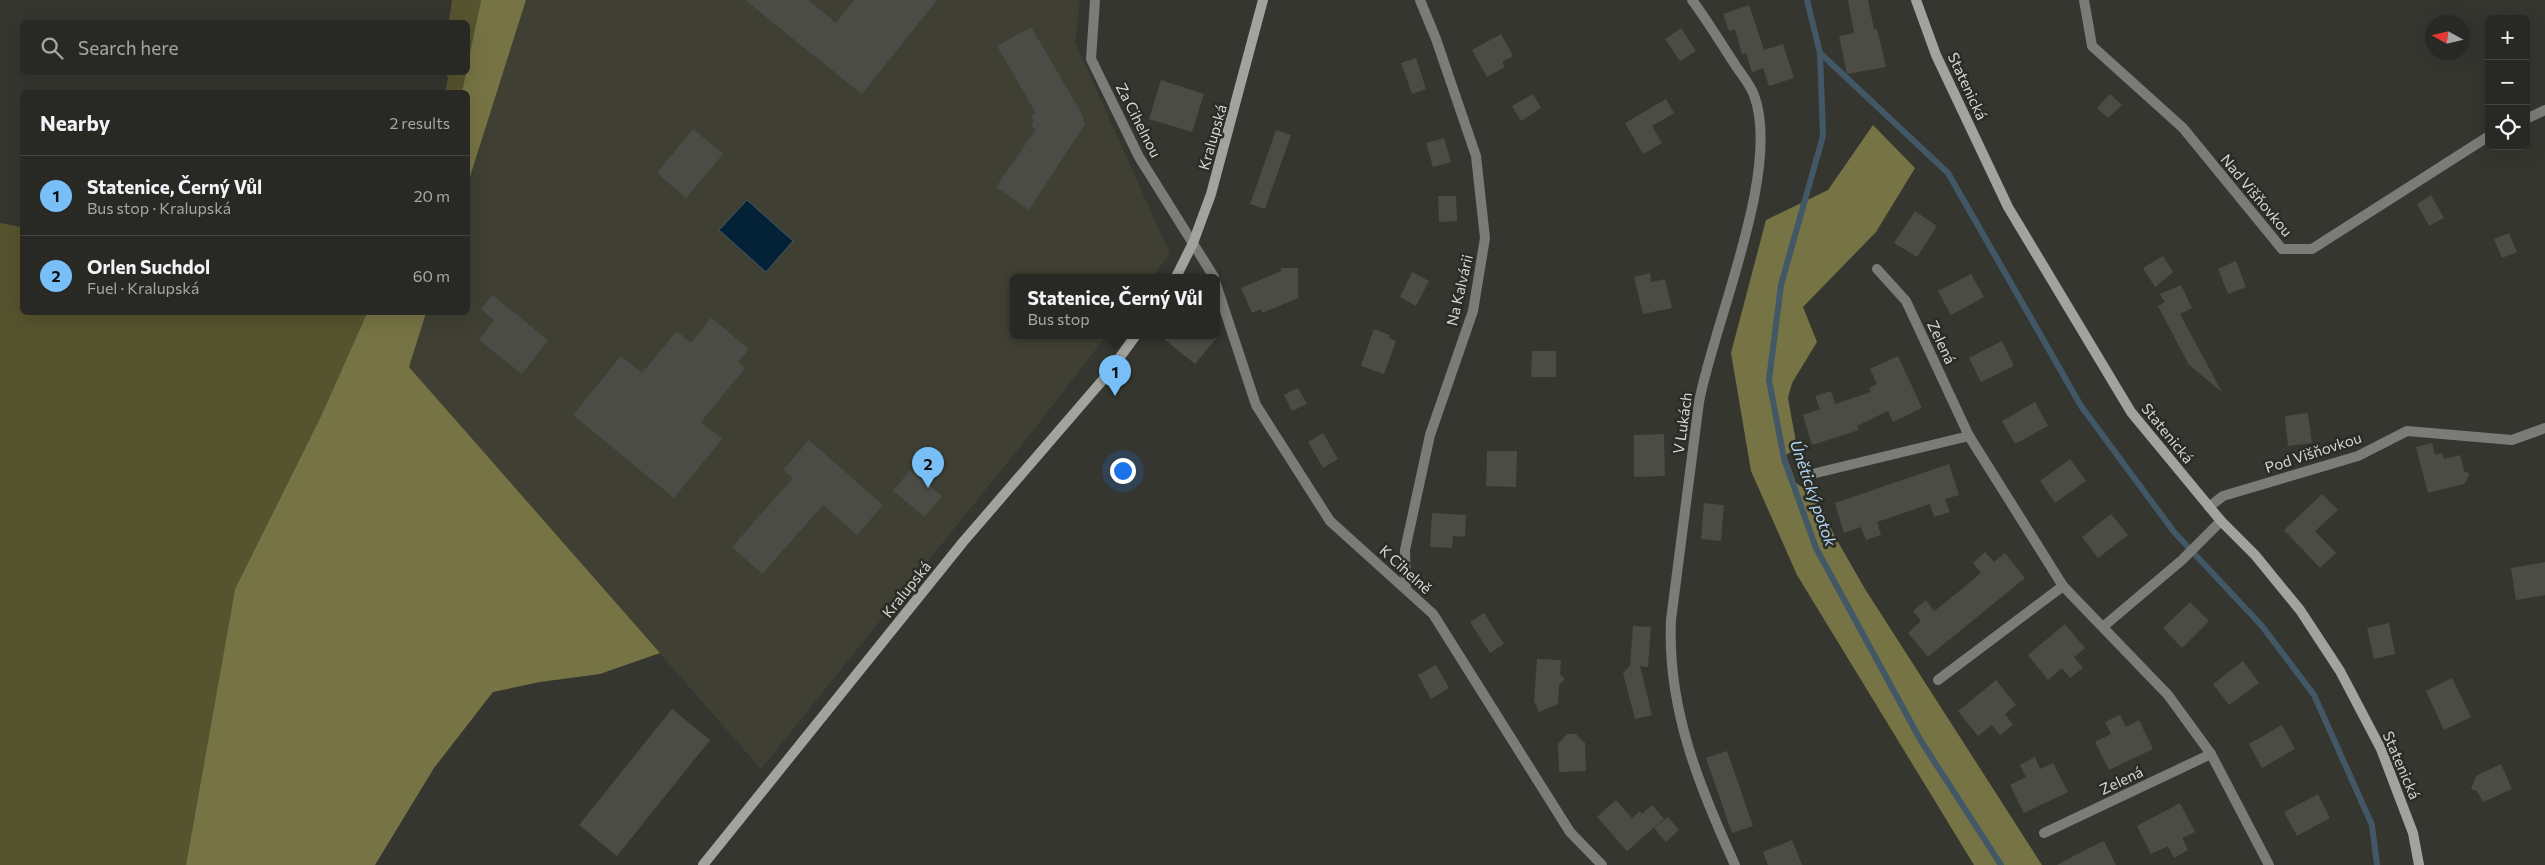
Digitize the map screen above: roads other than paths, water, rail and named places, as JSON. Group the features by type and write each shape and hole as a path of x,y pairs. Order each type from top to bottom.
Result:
{"street":[{"name":"Za Cihelnou","path":"1095,0 1091,59 1139,157 1193,243"},
{"name":"Kralupská","path":"1178,274 1193,243 1211,194 1263,0"},
{"name":"Na Kalvárii","path":"1406,588 1405,550 1430,435 1472,311 1486,238 1476,156 1436,39 1420,0"},
{"name":"V Lukách","path":"1692,0 1753,93 1759,111 1761,135 1761,154 1749,217 1700,394 1671,620 1670,649 1675,698 1692,765 1735,865"},
{"name":"Statenická","path":"1916,0 1936,55 2008,207 2131,412 2209,507 2255,555 2300,610 2340,671 2381,749 2413,833 2419,865"},
{"name":"Nad Višňovkou","path":"2084,0 2092,46 2183,128 2282,249 2312,250 2485,139"},
{"path":"2530,117 2545,110"},
{"path":"1193,243 1212,274"},
{"name":"Zelená","path":"1876,269 1906,301 1968,436 2063,586 2104,626 2168,695 2211,754 2269,865"},
{"name":"K Cihelně","path":"1220,296 1256,405 1330,521 1433,614 1570,832 1602,865"},
{"name":"Kralupská","path":"703,865 963,542 1108,375 1133,339"},
{"name":"Pod Višňovkou","path":"2209,507 2223,496 2358,456 2407,431 2512,440 2545,428"},
{"path":"1816,473 1968,436"},
{"path":"2104,626 2182,560 2221,521"},
{"path":"1938,680 2063,586"},
{"name":"Zelená","path":"2044,833 2211,754"}],"water":[{"path":"747,200 793,241 766,272 719,230"}],"waterway":[{"name":"Únětický potok","path":"1807,0 1820,53 1823,136 1781,285 1769,380 1784,459 1816,548 1921,741 2001,865"},
{"path":"1820,53 1948,173 2081,406 2174,532 2262,626 2314,695 2372,825 2377,865"}],"place":[{"name":"Statenice, Černý Vůl","path":"1115,396"},
{"name":"Orlen Suchdol","path":"928,488"}]}
